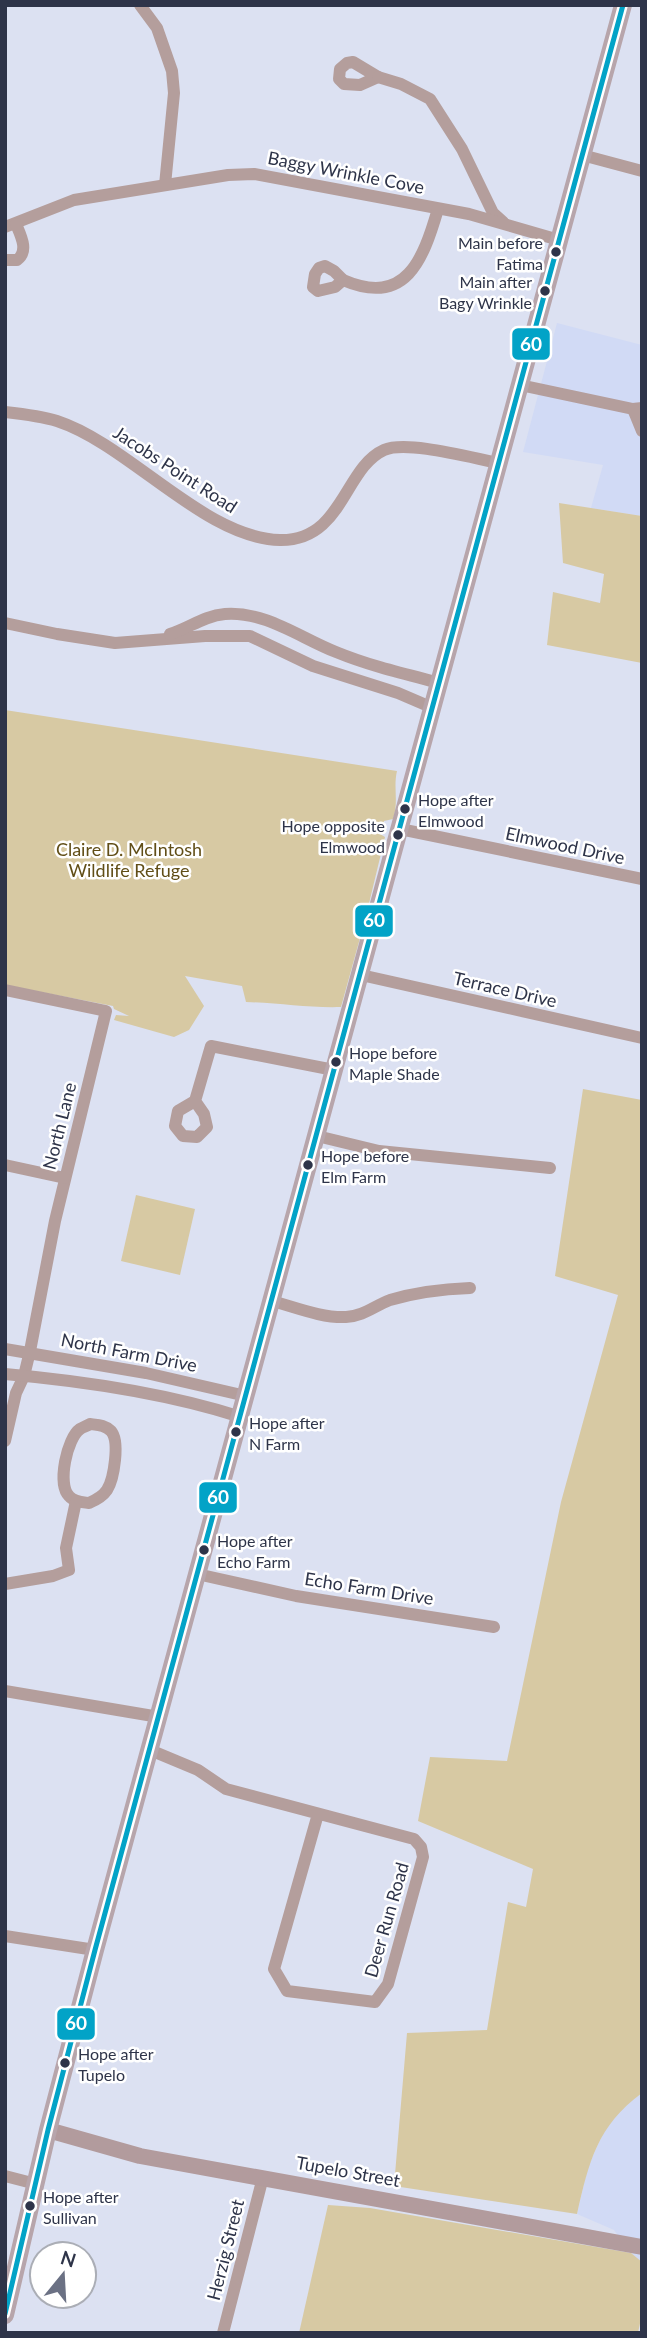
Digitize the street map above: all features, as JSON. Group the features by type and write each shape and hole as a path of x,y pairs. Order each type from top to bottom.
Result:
{"main road":[{"path":"5,2315 48,2130 95,1950 623,5"},
{"name":"Tupelo Street","path":"48,2130 140,2156 642,2247"}],"street":[{"path":"140,5 158,28 172,71 173,93 165,185"},
{"path":"378,77 401,83 430,99 462,149 494,213 506,224"},
{"path":"582,155 642,171"},
{"name":"Baggy Wrinkle Cove","path":"5,260 17,260 23,252 24,245 10,226 74,200 228,175 254,174 438,209 506,224 559,240"},
{"name":"Baggy Wrinkle Cove","path":"343,280 384,288 396,285 408,275 425,248 438,209"},
{"path":"520,384 637,408 642,430"},
{"name":"Jacobs Point Road","path":"5,412 59,421 113,450 231,528 279,540 299,538 316,529 338,507 368,462 383,450 401,447 424,449 499,463"},
{"path":"146,640 183,630 210,616 253,616 385,669 440,683"},
{"path":"260,640 265,620"},
{"path":"5,623 115,643 250,636 313,666 398,693 433,708"},
{"path":"313,666 319,644"},
{"path":"379,688 385,669"},
{"name":"Elmwood Drive","path":"400,829 642,879"},
{"name":"Terrace Drive","path":"361,975 642,1038"},
{"name":"North Lane","path":"5,990 106,1011 65,1178 30,1351 16,1393 5,1441"},
{"path":"195,1101 211,1046 334,1070"},
{"path":"317,1136 379,1151 550,1168"},
{"path":"5,1165 65,1178"},
{"path":"272,1301 314,1313 344,1317 363,1315 387,1301 435,1290 470,1288"},
{"name":"North Farm Drive","path":"5,1349 30,1351 146,1373 246,1396"},
{"name":"North Farm Drive","path":"5,1374 204,1405 241,1417"},
{"path":"90,1424 103,1425 112,1432 116,1441 111,1483 105,1493 95,1500 89,1503 76,1501 68,1496 64,1487 71,1443 79,1430 90,1424"},
{"path":"5,1584 53,1576 69,1570 66,1548 76,1501"},
{"name":"Echo Farm Drive","path":"197,1574 296,1596 494,1627"},
{"path":"5,1691 159,1717"},
{"name":"Deer Run Road","path":"150,1750 198,1770 226,1789 414,1839 421,1847 423,1857 388,1984 375,2002 287,1991 274,1969 318,1814"},
{"path":"5,1936 95,1950"},
{"path":"5,2176 36,2184"},
{"name":"Herzig Street","path":"223,2333 263,2177"}],"shaded area":[{"path":"557,323 642,345 642,516 591,508 603,465 523,452"},
{"path":"642,2093 642,2262 631,2253 614,2230 577,2214 588,2167 606,2127 623,2107"}],"green space":[{"path":"559,503 642,516 642,663 547,645 553,592 600,603 604,574 563,563"},
{"name":"Claire D. McIntosh Wildlife Refuge","path":"5,710 397,771 395,813 393,819 384,821 380,834 385,837 341,1007 246,1002 242,986 185,976 204,1006 189,1030 174,1037 114,1020 116,1015 129,1016 113,1006 5,985"},
{"path":"583,1089 642,1100 642,2093 615,2119 597,2146 577,2214 394,2186 407,2033 487,2030 508,1902 526,1907 533,1869 418,1821 430,1757 507,1761 561,1502 618,1295 555,1276"},
{"path":"136,1195 195,1209 180,1275 121,1261"},
{"path":"328,2205 370,2208 631,2253 642,2262 642,2314 638,2333 299,2333"}],"transit line":[{"name":"60","path":"5,2314 48,2130 95,1950 623,5"}],"place":[{"name":"Main before Fatima","path":"556,252"},
{"name":"Main after Bagy Wrinkle","path":"545,291"},
{"name":"Hope after Elmwood","path":"405,809"},
{"name":"Hope opposite Elmwood","path":"398,835"},
{"name":"Hope before Maple Shade","path":"336,1062"},
{"name":"Hope before Elm Farm","path":"308,1165"},
{"name":"Hope after N Farm","path":"236,1432"},
{"name":"Hope after Echo Farm","path":"204,1550"},
{"name":"Hope after Tupelo","path":"65,2063"},
{"name":"Hope after Sullivan","path":"30,2206"}]}
